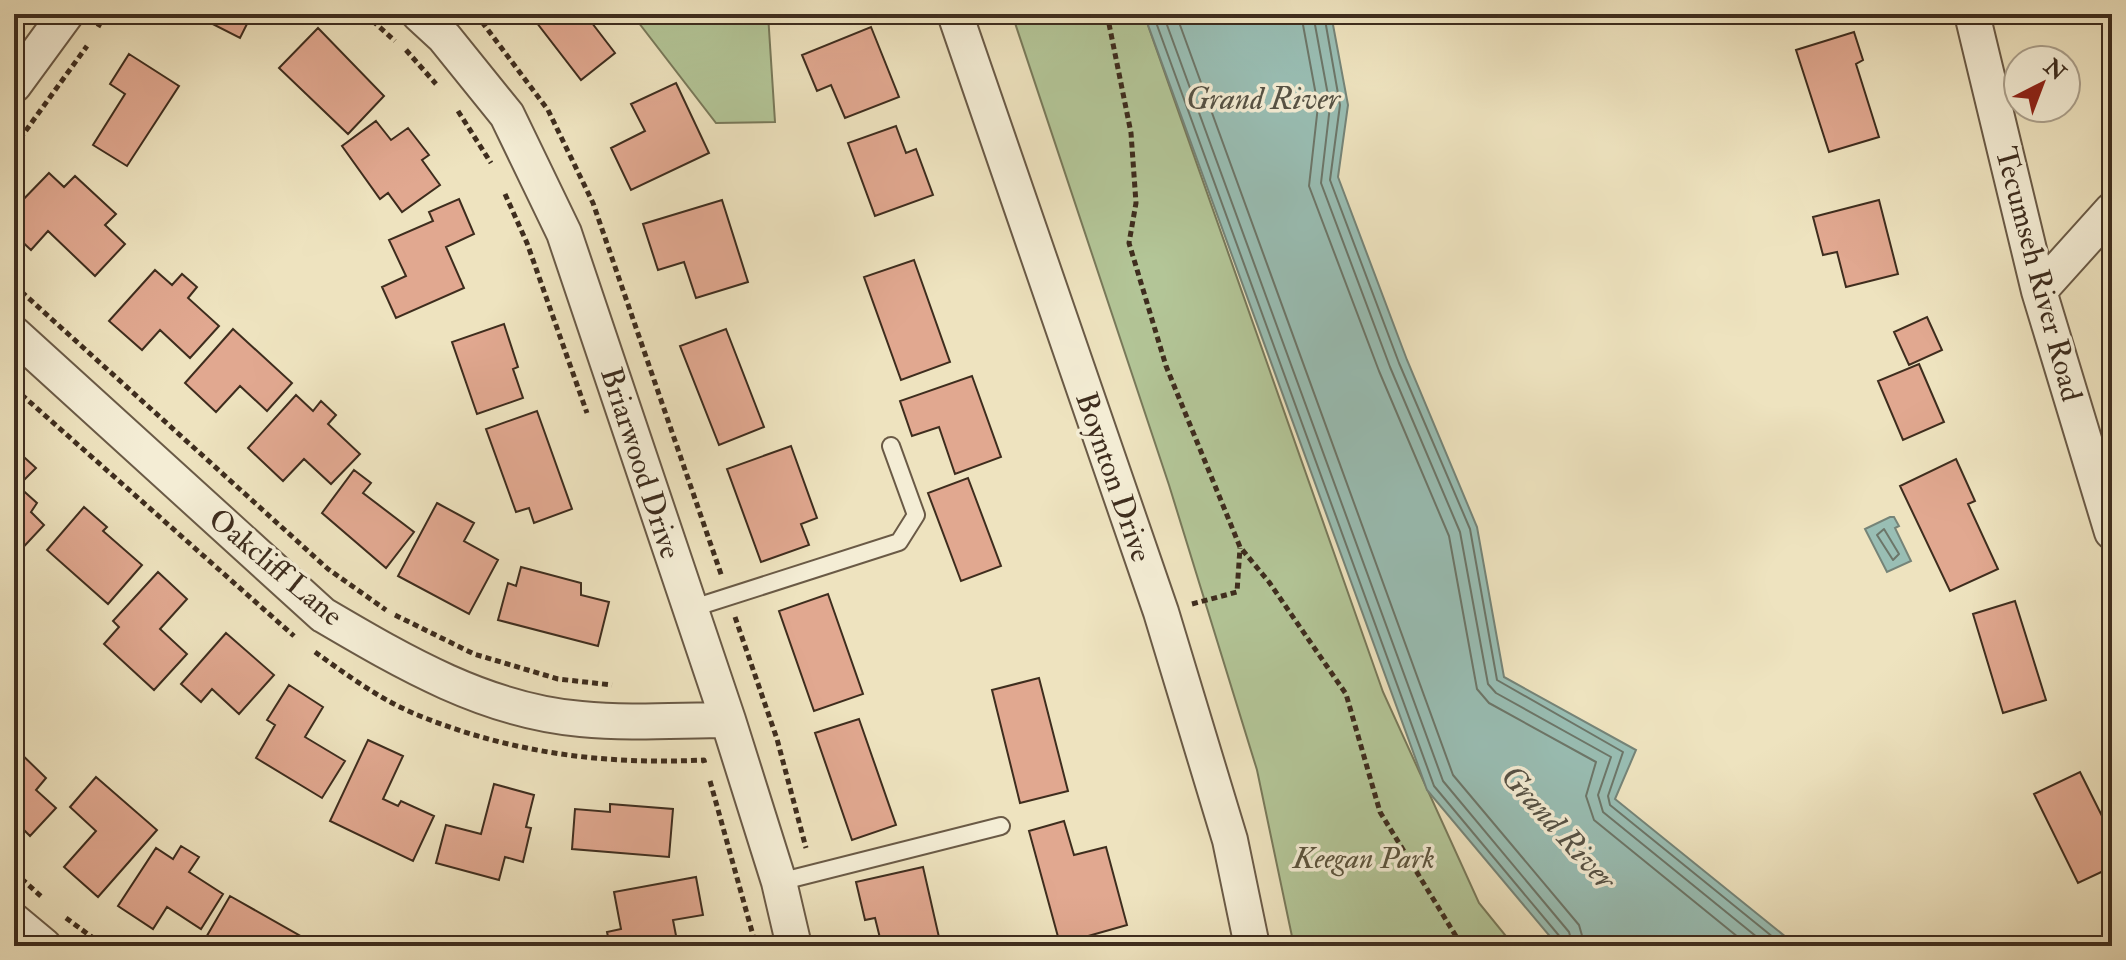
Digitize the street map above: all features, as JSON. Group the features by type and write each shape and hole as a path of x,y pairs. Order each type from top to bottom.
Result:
{"street":[{"path":"14,85 66,14"},
{"name":"Briarwood Drive","path":"419,14 444,37 507,115 564,233 728,720 779,882 794,946"},
{"name":"Boynton Drive","path":"955,14 1161,612 1230,840 1252,946"},
{"name":"Tecumseh River Road","path":"1972,14 2039,291 2112,532"},
{"path":"2039,291 2112,210"},
{"name":"Oakcliff Lane","path":"14,334 323,615 393,656 430,676 498,703 581,719 728,720"},
{"path":"14,921 44,946"}],"lane":[{"path":"690,609 899,542 916,515 891,446"},
{"path":"779,882 1001,826"}],"path":[{"path":"14,147 80,58 105,14"},
{"path":"365,14 404,47 443,92"},
{"path":"1107,14 1131,133 1136,203 1129,243 1166,366 1240,547 1269,582 1346,694 1380,812 1462,946"},
{"path":"453,104 494,168"},
{"path":"499,180 527,243 589,420"},
{"path":"14,285 328,569 389,613 474,654 558,679 614,686"},
{"path":"1161,612 1237,592 1240,547"},
{"path":"14,872 48,903"},
{"path":"60,914 104,946"}],"green space":[{"path":"632,14 768,14 775,122 716,123"},
{"name":"Keegan Park","path":"1012,14 1144,14 1383,692 1479,903 1514,946 1294,946 1257,770 1169,485"}],"water":[{"name":"Grand River","path":"1144,14 1331,14 1348,105 1338,177 1407,360 1477,527 1504,677 1636,750 1615,799 1797,946 1558,946 1427,790"},
{"path":"1894,517 1899,526 1895,528 1911,561 1887,572 1865,529"}],"building":[{"path":"193,14 252,14 240,38"},
{"path":"530,14 585,14 615,53 581,80"},
{"path":"871,27 899,97 845,118 831,85 817,91 802,55"},
{"path":"318,28 384,96 348,134 279,68"},
{"path":"1854,32 1863,60 1856,64 1879,137 1829,152 1796,50"},
{"path":"129,54 179,86 127,166 93,145 125,94 110,84"},
{"path":"676,83 709,153 631,190 611,148 645,131 631,104"},
{"path":"376,121 391,140 408,128 429,155 422,160 440,185 402,212 388,193 380,199 342,146"},
{"path":"896,126 906,153 916,149 933,195 875,216 848,143"},
{"path":"49,173 64,187 75,176 116,214 105,225 125,244 95,276 48,231 31,250 14,234 14,209"},
{"path":"459,199 474,234 446,247 464,288 396,318 382,287 406,276 389,240 433,221 429,212"},
{"path":"722,200 748,282 696,298 684,262 658,270 643,224"},
{"path":"1879,200 1898,274 1846,287 1837,252 1823,255 1813,217"},
{"path":"914,260 950,362 901,380 864,277"},
{"path":"155,270 172,285 182,274 197,287 188,298 219,326 190,358 160,330 142,350 109,321"},
{"path":"1927,317 1942,350 1909,365 1894,332"},
{"path":"504,324 518,367 513,369 523,398 477,414 452,342"},
{"path":"233,329 292,383 267,411 240,386 216,412 185,383"},
{"path":"726,329 764,427 719,445 680,346"},
{"path":"1919,364 1944,422 1903,440 1878,381"},
{"path":"972,376 1001,457 955,474 939,427 912,436 900,401"},
{"path":"296,395 313,411 321,401 336,415 328,424 360,454 331,484 304,459 283,481 248,448"},
{"path":"537,411 572,509 534,523 529,508 516,512 486,429"},
{"path":"791,446 817,518 801,524 809,545 761,562 727,469"},
{"path":"14,448 36,468 18,486 37,503 31,512 44,525 16,555"},
{"path":"1956,459 1975,501 1968,504 1998,569 1950,591 1900,486"},
{"path":"354,470 371,483 363,493 414,532 386,568 322,513"},
{"path":"968,478 1001,566 961,581 928,493"},
{"path":"437,503 474,523 464,541 498,560 469,614 398,576"},
{"path":"84,507 107,527 103,531 142,565 108,604 47,550"},
{"path":"521,567 581,583 581,595 609,602 598,646 498,620 508,583 516,586"},
{"path":"158,572 187,599 160,629 187,654 154,690 104,644 119,627 113,621"},
{"path":"828,594 863,694 814,711 779,611"},
{"path":"2015,601 2046,700 2003,713 1973,614"},
{"path":"226,633 274,675 239,714 212,689 201,702 181,684"},
{"path":"1039,678 1068,791 1020,803 992,690"},
{"path":"289,685 323,707 305,737 345,761 322,798 256,758 275,725 267,720"},
{"path":"859,719 896,825 852,840 815,733"},
{"path":"368,740 403,756 383,799 398,806 401,801 434,816 413,861 330,821"},
{"path":"14,747 46,778 36,790 56,808 30,836 14,820"},
{"path":"2080,772 2112,836 2112,867 2078,883 2034,794"},
{"path":"96,777 157,830 98,897 64,867 96,831 70,807"},
{"path":"494,784 534,795 526,827 531,828 523,862 505,857 499,880 436,863 446,825 481,834"},
{"path":"610,804 673,809 669,857 572,849 575,809 610,812"},
{"path":"1064,821 1074,855 1106,847 1127,925 1060,944 1029,831"},
{"path":"181,846 199,857 189,872 223,894 201,929 167,907 153,929 118,906 156,848 173,859"},
{"path":"923,867 941,946 882,946 875,918 865,920 856,882"},
{"path":"696,877 703,915 673,920 678,946 610,946 607,932 621,929 614,892"},
{"path":"230,896 311,942 309,946 201,946"}]}
